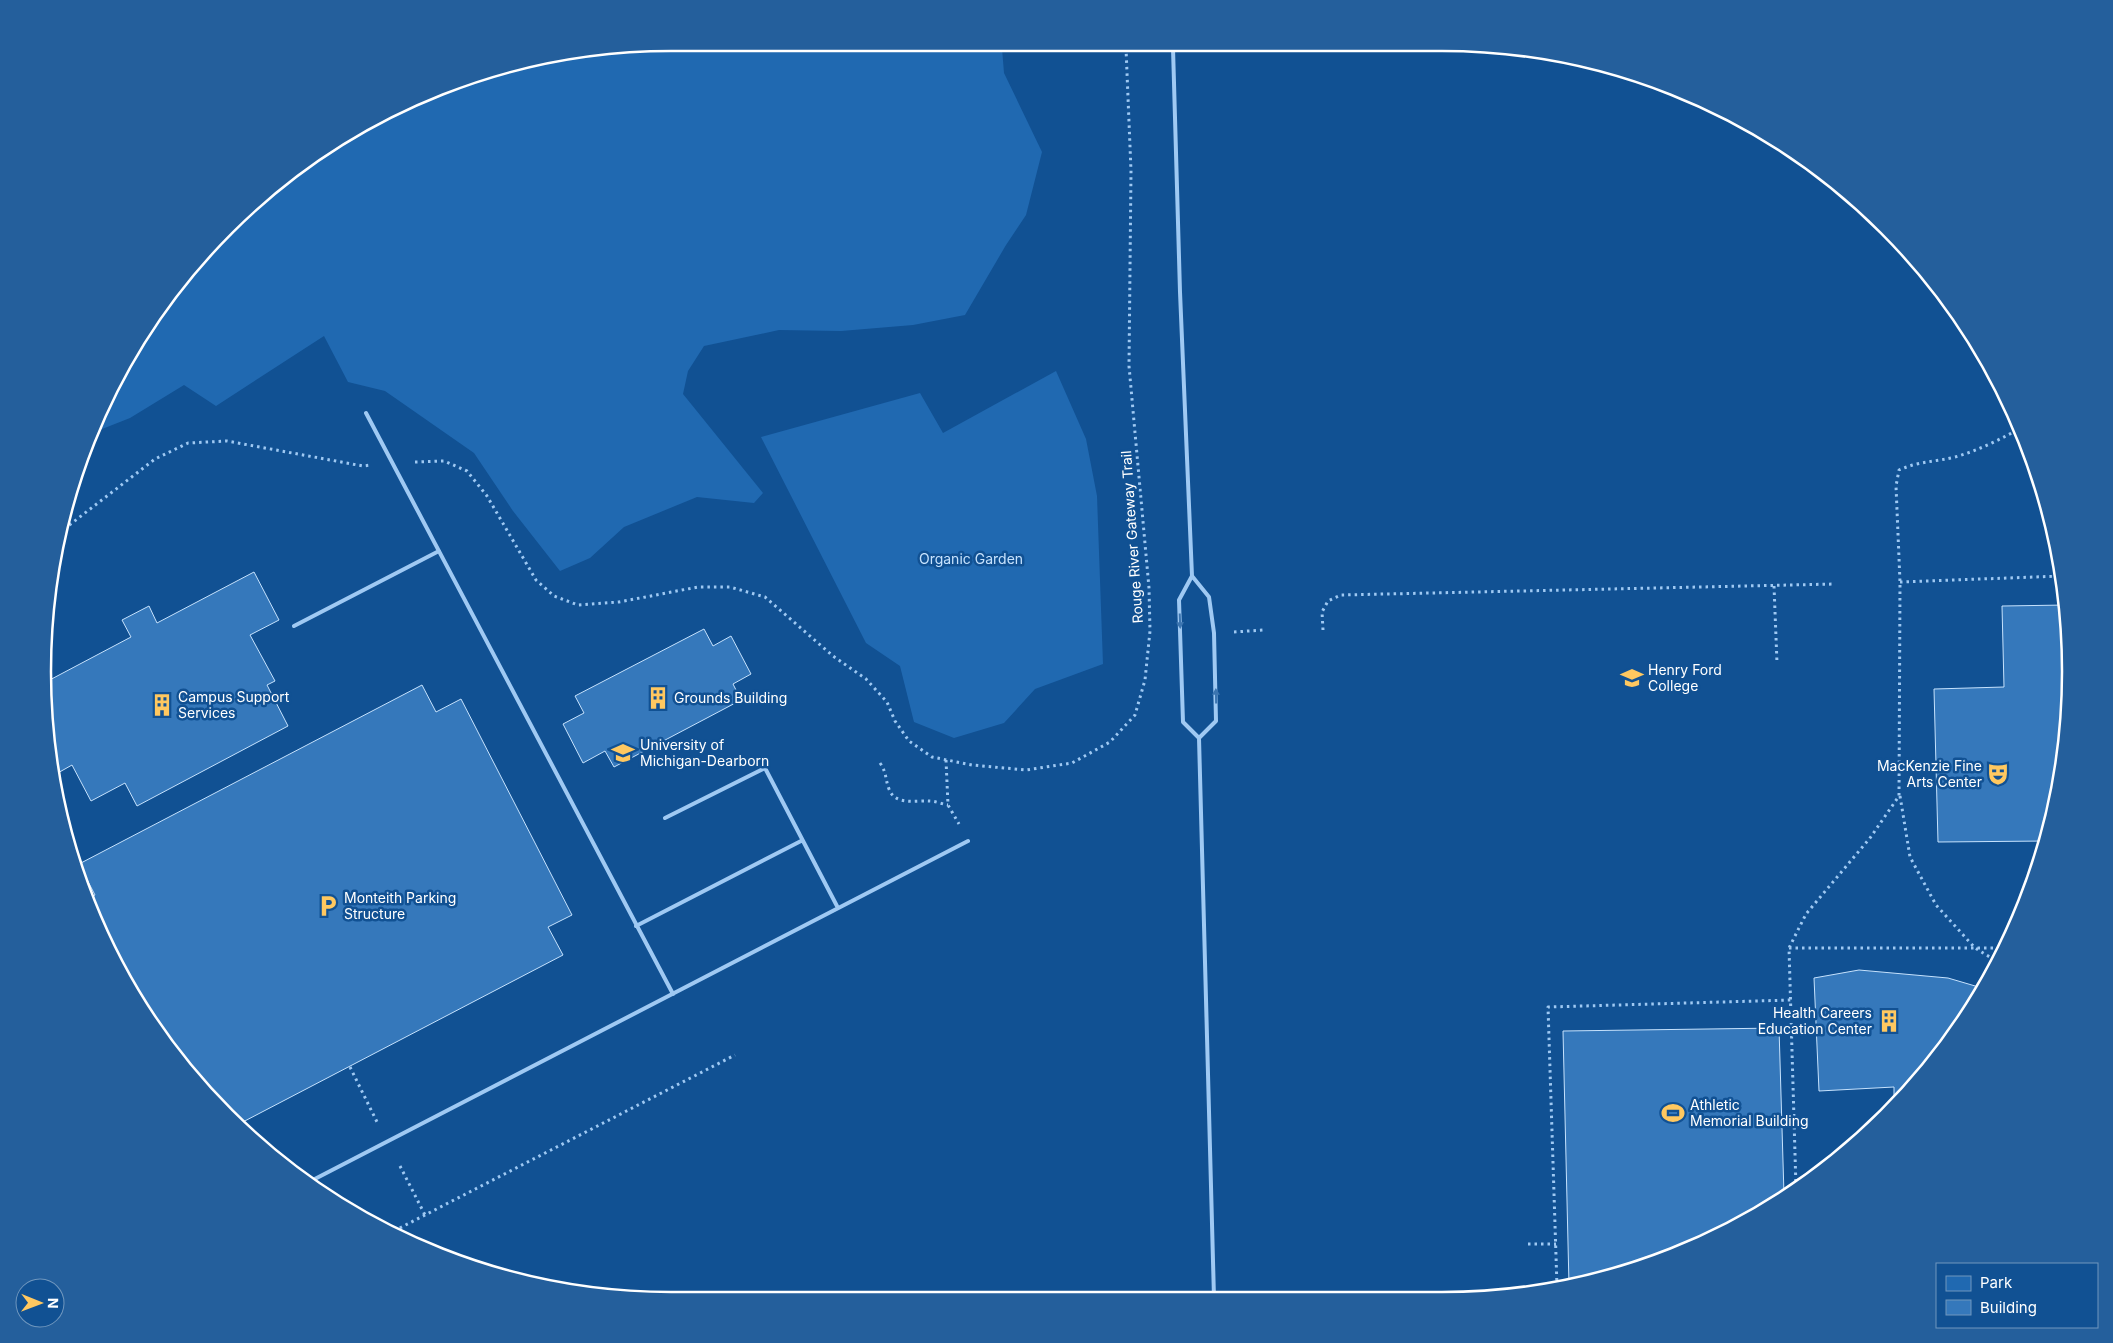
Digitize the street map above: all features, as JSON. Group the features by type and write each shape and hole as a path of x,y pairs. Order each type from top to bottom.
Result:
{"lane":[{"path":"1173,51 1180,292 1192,576 1179,600 1183,722 1199,738 1214,1292"},
{"path":"366,413 673,994"},
{"path":"294,626 439,551"},
{"path":"1192,576 1209,597 1214,633 1216,721 1199,738"},
{"path":"665,818 765,768 801,841 838,908"},
{"path":"636,926 801,841"},
{"path":"315,1179 968,841"}],"path":[{"name":"Rouge River Gateway Trail","path":"69,526 155,459 188,442 226,441 364,466 444,461 467,471 487,496 536,580 554,596 578,605 619,602 698,587 730,587 765,597 833,656 866,679 887,702 895,721 909,741 932,757 972,765 1026,770 1072,763 1110,742 1135,715 1145,680 1150,631 1149,588 1129,366 1131,171 1126,51"},
{"path":"1992,958 1974,948 1936,905 1910,857 1900,796 1900,582 1896,486 1900,470 1914,463 1955,457 1996,441 2014,432"},
{"path":"1900,582 2054,576"},
{"path":"1323,630 1322,612 1328,601 1341,595 1835,584"},
{"path":"1774,586 1777,663"},
{"path":"1226,632 1263,630"},
{"path":"946,760 948,806 968,841"},
{"path":"880,763 886,772 889,791 899,800 910,802 930,801 948,806"},
{"path":"1796,1180 1790,948 1806,914 1870,838 1900,796"},
{"path":"1790,948 1997,948"},
{"path":"1557,1281 1548,1007 1791,1000"},
{"path":"400,1229 735,1055"},
{"path":"350,1067 378,1124"},
{"path":"400,1166 425,1216"},
{"path":"1528,1244 1556,1244"}],"green space":[{"path":"672,51 1002,51 1004,73 1042,152 1026,215 965,315 913,325 841,331 779,330 704,346 688,371 683,394 763,493 754,503 697,497 624,527 590,558 560,571 513,511 474,453 385,391 348,382 324,336 216,406 184,385 130,418 100,430 134,361 179,294 233,233 263,205 294,179 361,134 434,98 511,72 550,63 591,57"},
{"name":"Organic Garden","path":"1056,371 1086,439 1097,496 1103,664 1035,689 1004,723 954,738 914,722 900,666 866,643 761,437 920,393 943,433"}],"building":[{"name":"Campus Support Services","path":"254,572 279,620 250,635 275,681 267,685 288,726 137,806 125,783 91,801 72,765 60,772 51,679 131,637 122,620 149,606 157,623"},
{"name":"MacKenzie Fine Arts Center","path":"2057,605 2062,672 2060,712 2050,793 2041,832 2038,841 1938,842 1934,689 2004,687 2002,606"},
{"name":"Grounds Building","path":"704,629 713,646 731,636 751,674 733,684 741,700 614,767 605,751 583,763 563,724 584,713 575,696"},
{"name":"Monteith Parking Structure","path":"422,685 436,712 461,699 572,915 548,927 563,955 245,1121 205,1080 179,1049 134,982 98,909 93,896 95,895 81,863"},
{"name":"Health Careers Education Center","path":"1859,970 1948,978 1976,986 1934,1049 1894,1095 1894,1087 1819,1091 1814,978"},
{"name":"Athletic Memorial Building","path":"1779,1028 1784,1188 1752,1209 1679,1245 1602,1271 1569,1279 1563,1031"}],"place":[{"name":"Henry Ford College","path":"1632,678"},
{"name":"Grounds Building","path":"658,698"},
{"name":"Campus Support Services","path":"162,705"},
{"name":"University of Michigan-Dearborn","path":"623,753"},
{"name":"MacKenzie Fine Arts Center","path":"1998,774"},
{"name":"Monteith Parking Structure","path":"328,906"},
{"name":"Health Careers Education Center","path":"1889,1021"},
{"name":"Athletic Memorial Building","path":"1673,1113"}]}
